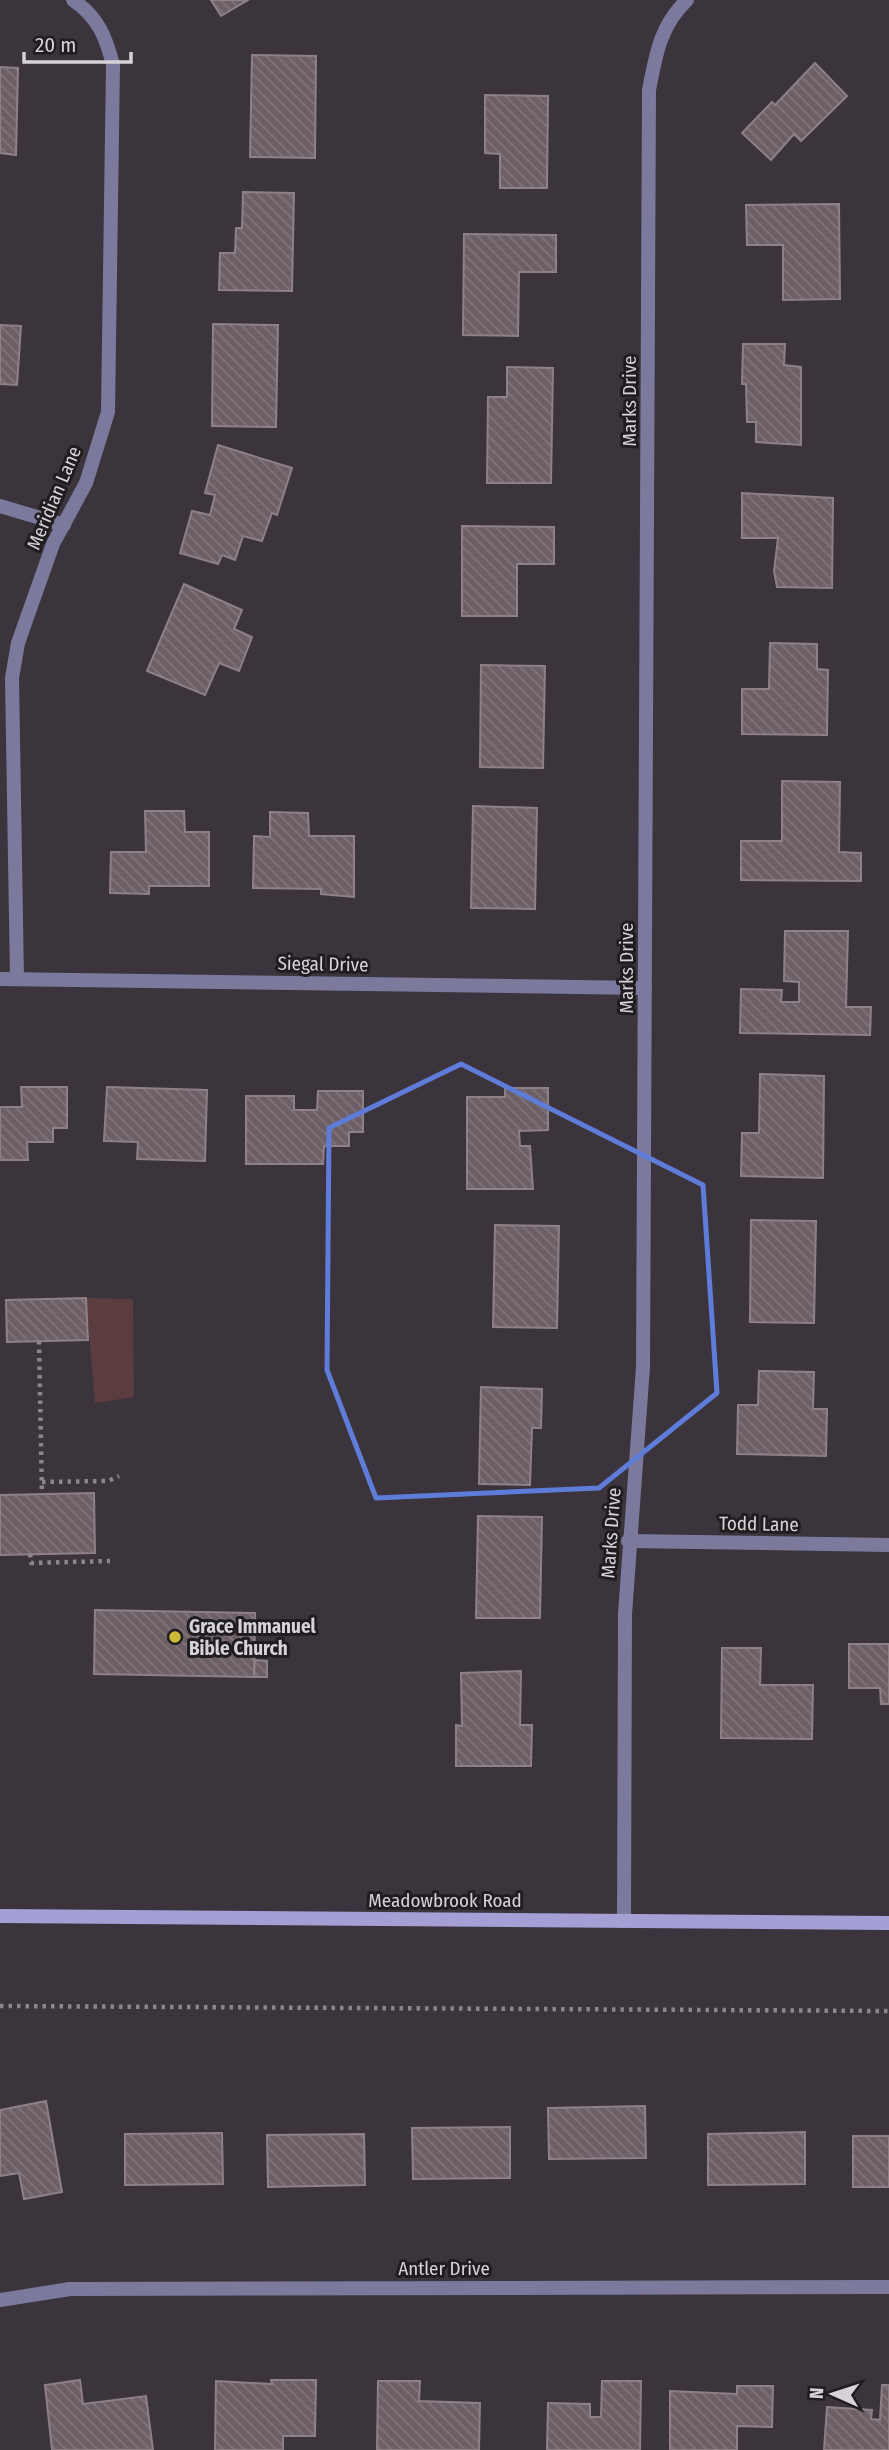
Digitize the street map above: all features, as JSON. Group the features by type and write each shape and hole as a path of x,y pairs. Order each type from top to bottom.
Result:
{"street":[{"name":"Meridian Lane","path":"17,979 12,678 18,643 54,544 86,483 108,412 112,326 113,65 106,37 97,20 73,0"},
{"name":"Marks Drive","path":"624,1921 625,1614 628,1541 643,1367 649,90 657,49 670,17 687,0"},
{"path":"0,506 64,525"},
{"name":"Siegal Drive","path":"0,979 645,988"},
{"name":"Todd Lane","path":"628,1541 889,1545"},
{"name":"Meadowbrook Road","path":"0,1916 889,1923"},
{"name":"Antler Drive","path":"0,2300 70,2289 889,2287"}],"path":[{"path":"39,1341 42,1495"},
{"path":"42,1482 108,1480 119,1476"},
{"path":"30,1554 31,1563 110,1561"},
{"path":"0,2006 889,2011"}],"highlighted area":[{"path":"461,1064 703,1185 717,1393 599,1488 376,1498 327,1370 329,1128"}],"shaded area":[{"path":"86,1298 133,1299 134,1397 95,1403"}],"building":[{"path":"211,0 248,0 221,16"},
{"path":"252,55 316,56 315,158 250,157"},
{"path":"815,63 847,96 801,141 794,134 771,160 742,133 772,102 775,105"},
{"path":"0,67 18,68 16,155 0,153"},
{"path":"485,95 548,96 547,188 500,188 500,154 485,153"},
{"path":"243,192 294,193 292,291 219,290 220,253 235,253 236,228 242,228"},
{"path":"839,204 840,299 783,300 783,245 747,245 746,205"},
{"path":"464,234 556,235 556,272 519,272 518,336 463,335"},
{"path":"213,324 278,325 276,427 212,426"},
{"path":"0,325 21,326 17,385 0,384"},
{"path":"743,344 785,344 784,365 801,367 801,445 756,442 756,422 747,422 746,384 742,384"},
{"path":"507,367 553,368 551,483 487,483 488,397 507,397"},
{"path":"218,445 292,468 277,515 272,513 262,541 243,536 235,560 222,555 218,564 180,553 192,511 210,515 215,495 205,493"},
{"path":"742,493 833,498 832,588 777,587 774,571 778,538 742,538"},
{"path":"462,526 554,527 554,564 517,564 517,616 462,616"},
{"path":"184,584 242,610 234,629 252,637 239,671 219,663 205,695 147,671"},
{"path":"770,643 817,644 817,669 828,670 827,735 742,734 742,689 769,689"},
{"path":"481,665 545,666 543,768 480,767"},
{"path":"782,781 840,782 839,852 861,853 861,881 741,880 741,841 782,841"},
{"path":"473,806 537,808 535,909 471,908"},
{"path":"145,811 184,811 185,832 209,832 209,886 149,886 149,894 110,893 111,852 146,852"},
{"path":"270,812 308,813 309,836 354,836 354,897 321,894 321,889 253,888 254,836 270,837"},
{"path":"785,931 848,931 846,1007 871,1007 870,1035 740,1033 741,989 782,990 781,1002 799,1002 799,982 784,981"},
{"path":"760,1074 824,1076 823,1178 741,1176 742,1133 759,1133"},
{"path":"21,1087 67,1087 67,1128 53,1128 53,1142 27,1142 28,1160 0,1160 0,1107 22,1107"},
{"path":"107,1087 207,1090 205,1161 137,1159 138,1142 104,1141"},
{"path":"505,1088 548,1088 548,1130 519,1131 520,1146 530,1146 533,1189 467,1189 467,1097 505,1097"},
{"path":"318,1091 363,1091 363,1132 349,1132 349,1146 324,1146 323,1164 246,1164 246,1096 294,1096 294,1110 317,1110"},
{"path":"751,1220 816,1221 814,1323 750,1322"},
{"path":"495,1225 559,1226 557,1328 493,1327"},
{"path":"86,1298 88,1340 7,1342 6,1300"},
{"path":"759,1371 814,1372 813,1409 827,1409 826,1456 737,1454 738,1405 758,1405"},
{"path":"481,1387 542,1389 541,1428 532,1428 530,1485 479,1484"},
{"path":"94,1493 95,1553 0,1555 0,1495"},
{"path":"478,1516 542,1517 540,1618 476,1618"},
{"name":"Grace Immanuel Bible Church","path":"95,1610 255,1613 254,1677 94,1674"},
{"path":"849,1644 889,1644 889,1704 881,1704 880,1688 849,1688"},
{"path":"722,1648 761,1648 760,1685 813,1685 812,1739 721,1738"},
{"path":"255,1660 267,1661 267,1677 254,1677"},
{"path":"521,1671 520,1725 532,1725 531,1766 456,1766 456,1725 462,1726 461,1673"},
{"path":"46,2101 62,2192 24,2199 19,2173 0,2176 0,2110"},
{"path":"645,2106 646,2158 549,2159 548,2108"},
{"path":"510,2127 510,2178 413,2179 412,2128"},
{"path":"805,2132 805,2184 708,2185 708,2134"},
{"path":"222,2133 223,2184 125,2185 125,2134"},
{"path":"364,2134 365,2185 268,2187 267,2135"},
{"path":"853,2136 889,2136 889,2187 853,2187"},
{"path":"80,2380 83,2404 146,2396 153,2450 52,2450 45,2385"},
{"path":"271,2380 316,2380 315,2436 283,2436 283,2450 215,2450 216,2381 272,2384"},
{"path":"378,2381 420,2381 419,2401 480,2403 479,2450 377,2450"},
{"path":"602,2381 641,2381 640,2450 547,2450 548,2403 590,2404 590,2417 601,2417"},
{"path":"882,2385 889,2385 889,2450 824,2450 827,2407 872,2410 871,2419 880,2420"},
{"path":"737,2386 773,2386 772,2427 737,2426 737,2450 670,2450 670,2391 737,2394"}],"place":[{"name":"Grace Immanuel Bible Church","path":"175,1637"}]}
